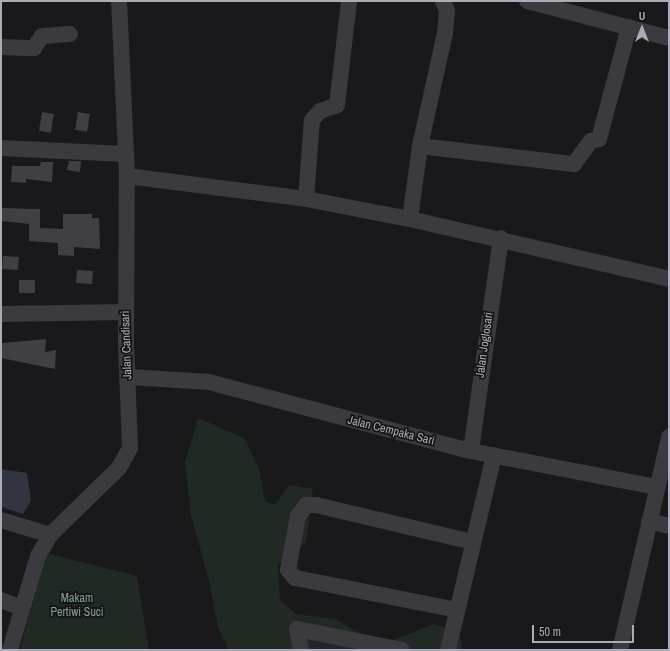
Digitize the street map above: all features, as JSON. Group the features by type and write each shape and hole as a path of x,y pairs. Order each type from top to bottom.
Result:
{"street":[{"name":"Jalan Candisari","path":"10,650 38,556 50,535 127,459 130,448 126,312 127,176 119,1"},
{"path":"306,199 312,120 320,111 337,105 349,1"},
{"path":"410,219 420,146 445,33 447,11 443,1"},
{"path":"527,1 669,38"},
{"path":"420,146 574,164 591,141 599,139 629,27"},
{"path":"1,47 34,48 42,36 70,34"},
{"path":"1,148 125,154"},
{"path":"127,176 306,199 501,238 669,279"},
{"name":"Jalan Joglosari","path":"470,451 501,238"},
{"path":"1,314 126,312"},
{"name":"Jalan Cempaka Sari","path":"128,377 209,382 470,451 656,487"},
{"path":"620,650 656,487 669,437"},
{"path":"448,650 494,455"},
{"path":"457,610 295,578 288,570 298,516 306,505 316,505 474,542"},
{"path":"1,520 50,535"},
{"path":"649,521 669,526"},
{"path":"1,600 22,608"},
{"path":"302,650 297,629 402,650"}],"green space":[{"path":"198,418 244,438 260,471 265,501 275,505 289,485 313,489 306,542 290,559 278,564 280,600 296,614 335,619 380,645 433,624 449,628 461,640 462,650 229,650 218,628 210,585 191,515 185,463"},
{"name":"Makam Pertiwi Suci","path":"46,553 137,576 149,650 20,650"}],"shaded area":[{"path":"1,469 27,473 31,501 23,514 1,507"}],"building":[{"path":"42,112 54,114 51,133 39,131"},
{"path":"78,112 90,114 87,132 75,130"},
{"path":"69,161 81,161 80,172 67,170"},
{"path":"41,162 53,162 52,182 26,179 26,183 11,182 12,166 40,166"},
{"path":"1,208 40,209 40,228 63,229 63,214 92,214 92,218 99,218 100,249 74,247 74,256 58,255 58,243 29,241 29,224 1,221"},
{"path":"3,256 19,257 18,270 2,269"},
{"path":"77,270 93,271 92,284 76,283"},
{"path":"19,280 35,280 35,293 19,293"},
{"path":"46,339 45,352 56,350 55,369 1,358 2,343"}]}
